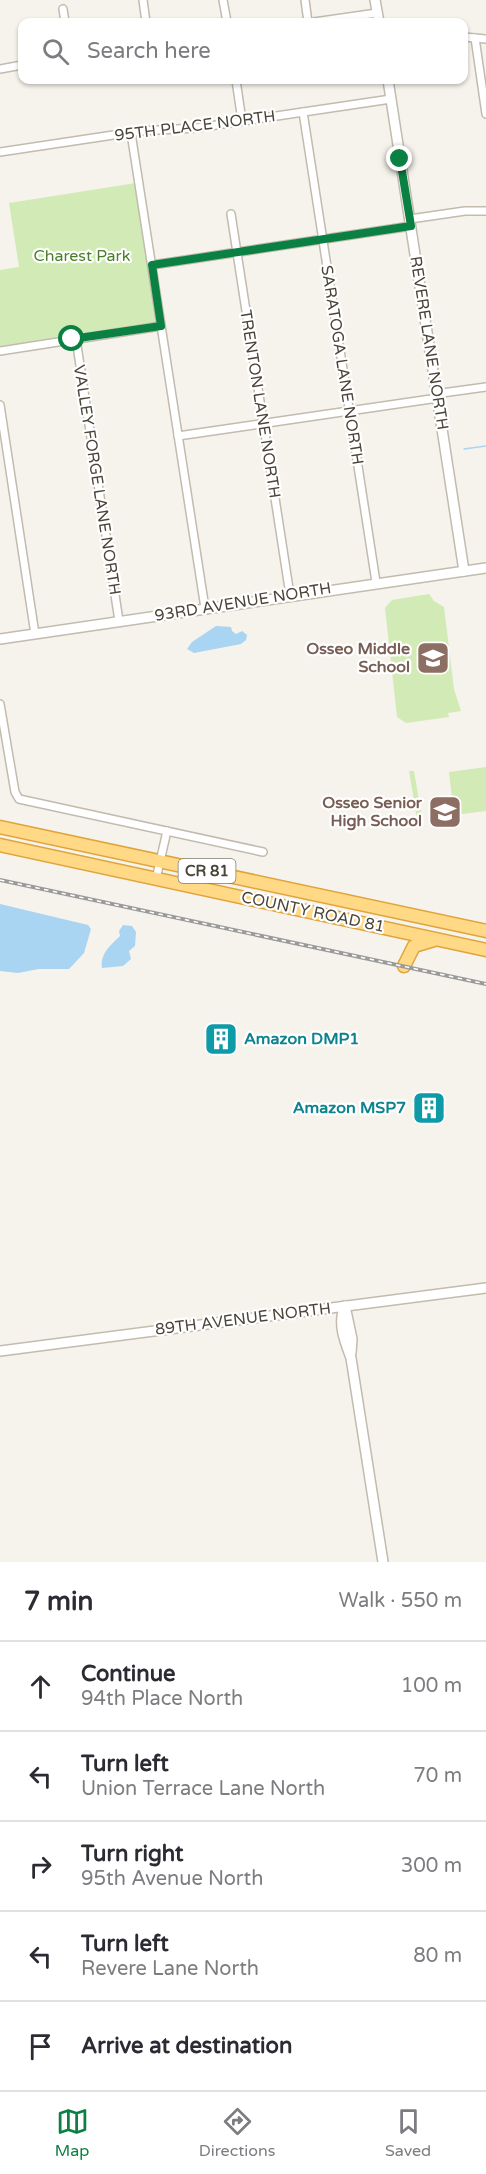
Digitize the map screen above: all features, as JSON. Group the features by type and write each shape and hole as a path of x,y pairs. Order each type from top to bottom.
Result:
{"highway":[{"name":"COUNTY ROAD 81","path":"0,827 486,931"},
{"name":"COUNTY ROAD 81","path":"0,845 486,950"},
{"path":"409,933 403,959 404,966 414,946 427,941 442,940"}],"street":[{"path":"143,0 145,18"},
{"path":"223,0 226,18"},
{"path":"305,0 307,18"},
{"path":"375,0 378,18"},
{"path":"63,9 64,18"},
{"path":"468,38 486,39"},
{"path":"475,38 486,114"},
{"path":"0,69 18,66"},
{"path":"237,84 242,121"},
{"name":"REVERE LANE NORTH","path":"389,84 464,571"},
{"name":"95TH PLACE NORTH","path":"0,152 131,133 196,128 391,99"},
{"name":"SARATOGA LANE NORTH","path":"303,112 376,582"},
{"path":"131,133 204,608"},
{"path":"152,265 323,239 465,211 486,212"},
{"name":"TRENTON LANE NORTH","path":"231,214 290,595"},
{"path":"0,351 161,326"},
{"name":"VALLEY FORGE LANE NORTH","path":"76,339 119,621"},
{"path":"178,436 430,399 442,393 486,387"},
{"path":"0,405 35,634"},
{"name":"93RD AVENUE NORTH","path":"0,639 376,582 486,568"},
{"path":"0,704 15,792 19,799 263,852"},
{"path":"156,879 167,831"},
{"path":"409,933 414,915"},
{"name":"89TH AVENUE NORTH","path":"0,1351 486,1288"},
{"path":"345,1306 352,1339 351,1358 383,1562"}],"green space":[{"name":"Charest Park","path":"136,183 157,323 0,347 0,270 19,267 9,203"},
{"path":"429,594 434,601 444,607 454,689 461,711 448,713 449,717 406,723 397,717 385,608 392,600"},
{"path":"486,767 486,811 454,815 449,772"},
{"path":"409,771 414,771 423,824 418,825"}],"water":[{"path":"216,626 231,627 236,634 242,631 247,635 246,640 241,644 194,653 187,649 192,642"},
{"path":"0,904 88,925 91,929 84,953 69,969 39,969 18,973 0,971"},
{"path":"123,925 132,926 136,932 135,946 129,951 131,959 123,966 102,968 104,954 120,936 119,931"}],"waterway":[{"path":"464,449 486,446"}],"railway":[{"path":"0,880 486,984"}],"place":[{"name":"Osseo Middle School","path":"433,658"},
{"name":"Osseo Senior High School","path":"445,812"},
{"name":"Amazon DMP1","path":"221,1039"},
{"name":"Amazon MSP7","path":"429,1108"}],"route":[{"path":"72,339 161,326 152,265 411,226 400,159"}]}
